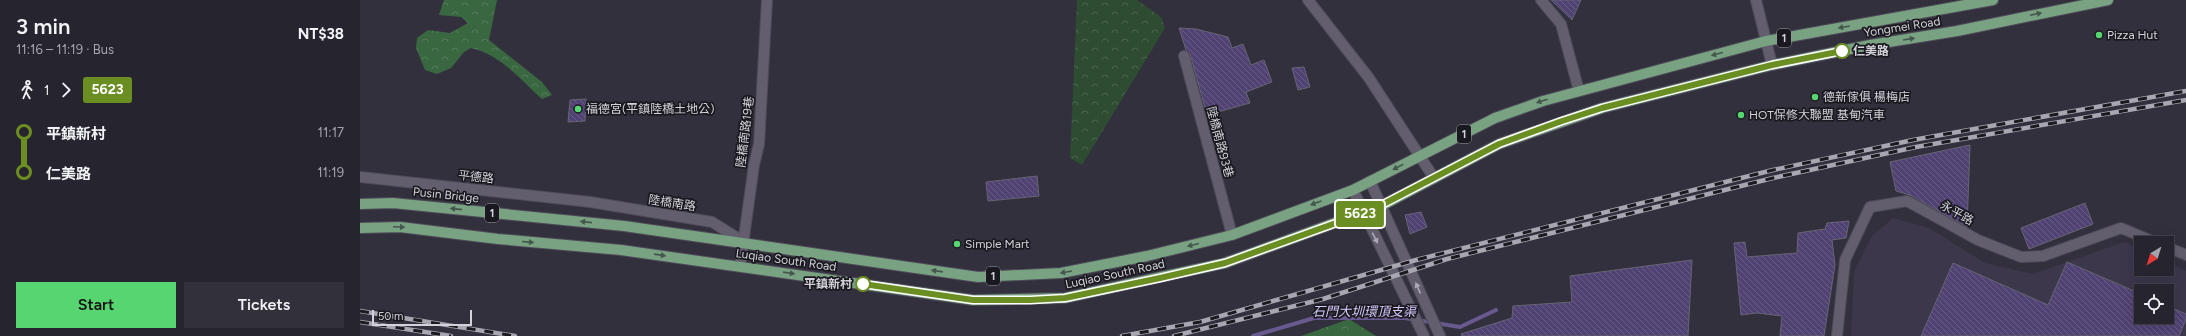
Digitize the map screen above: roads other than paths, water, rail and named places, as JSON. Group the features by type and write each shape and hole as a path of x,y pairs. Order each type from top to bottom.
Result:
{"main road":[{"name":"Yongmei Road","path":"1579,90 1766,41 1993,0"},
{"name":"Yongmei Road","path":"1585,114 1772,65 1870,46 1957,32 2108,0"},
{"name":"Luqiao South Road","path":"624,226 744,242 978,277 1061,273 1147,256 1232,235 1353,190 1495,118 1543,100 1579,90"},
{"name":"Luqiao South Road","path":"360,228 400,227 486,238 621,250 973,300 1065,298 1225,263 1381,206 1499,144 1585,114"},
{"name":"Pusin Bridge","path":"360,204 393,203 624,226"}],"street":[{"name":"陸橋南路19巷","path":"740,266 754,165 759,144 767,0"},
{"path":"1308,0 1369,78 1434,178"},
{"path":"1541,0 1561,24 1579,90"},
{"path":"1756,0 1772,65"},
{"name":"陸橋南路93巷","path":"1184,56 1232,235"},
{"name":"平德路","path":"360,177 371,180 590,202"},
{"path":"360,181 371,180"},
{"path":"1370,182 1440,336"},
{"path":"1353,190 1424,336"},
{"name":"永平路","path":"1837,336 1845,260 1870,207 1907,201 1978,240 2021,257 2043,256 2121,228 2140,236"},
{"name":"陸橋南路","path":"590,202 712,222 744,242"},
{"path":"2174,250 2186,255"}],"waterway":[{"name":"石門大圳環頂支渠","path":"1253,336 1314,318 1405,318 1460,327 1496,310"}],"railway":[{"path":"1122,336 1200,322 1416,260 1773,170 1913,140 2186,91"},
{"path":"1174,336 1323,299 1447,259 1773,178 1916,147 2186,100"},
{"path":"360,311 515,336"},
{"path":"360,322 451,336"}],"place":[{"name":"Pizza Hut","path":"2099,35"},
{"name":"仁美路","path":"1842,51"},
{"name":"德新傢俱 楊梅店","path":"1815,97"},
{"name":"福德宮(平鎮陸橋土地公)","path":"578,109"},
{"name":"HOT保修大聯盟 基甸汽車","path":"1741,115"},
{"name":"Simple Mart","path":"957,244"},
{"name":"平鎮新村","path":"863,284"}]}
